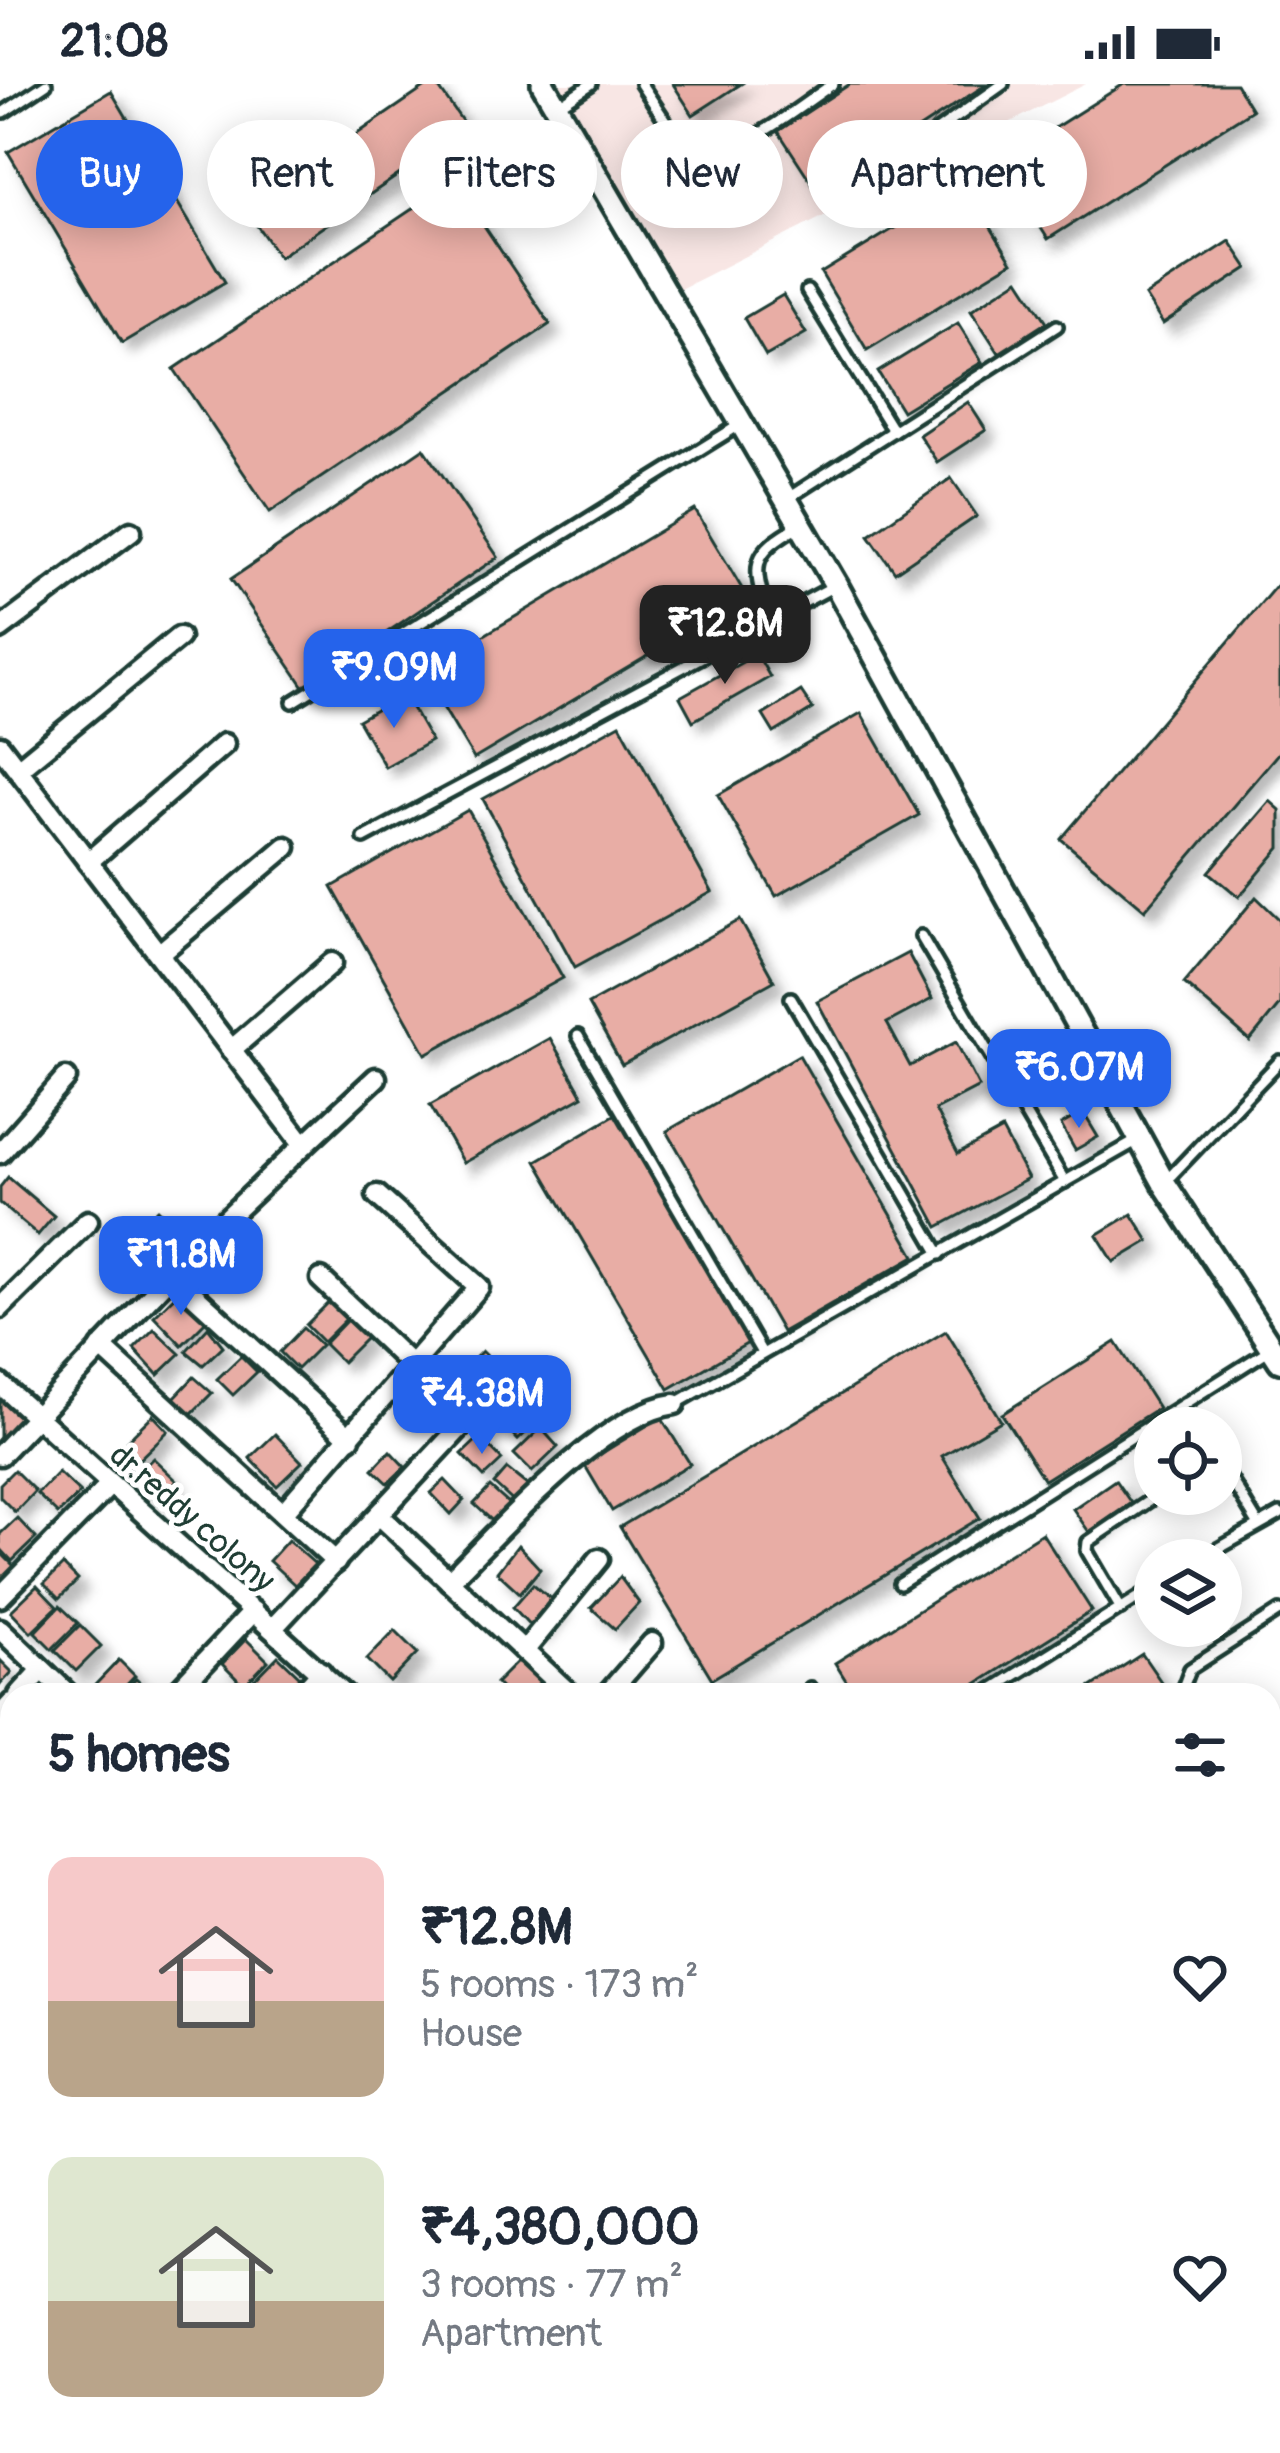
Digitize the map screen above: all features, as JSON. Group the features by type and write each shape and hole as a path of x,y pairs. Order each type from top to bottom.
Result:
{"street":[{"path":"543,84 836,585 1164,1183 1276,1354"},
{"path":"0,629 130,531"},
{"path":"18,769 179,637"},
{"path":"88,862 224,744"},
{"path":"0,746 304,1145"},
{"path":"158,954 286,847"},
{"path":"231,1050 332,963"},
{"path":"0,1154 66,1078"},
{"path":"0,1455 171,1274 376,1078"},
{"path":"283,1513 478,1287 377,1195"},
{"path":"0,1308 88,1221"},
{"path":"171,1274 350,1438"},
{"path":"321,1279 411,1366"},
{"path":"101,1348 336,1562"},
{"path":"272,1629 509,1375"},
{"name":"dr.reddy colony","path":"0,1384 332,1683"},
{"path":"449,1581 556,1475 650,1407 675,1404"},
{"path":"0,1597 110,1485"},
{"path":"379,1515 559,1683"},
{"path":"524,1651 599,1559"},
{"path":"185,1683 253,1611"},
{"path":"0,1629 56,1683"},
{"path":"617,1683 652,1642"},
{"path":"30,1683 42,1670"},
{"path":"311,1683 321,1672"},
{"path":"549,1683 554,1678"}],"lane":[{"path":"4,112 46,84"},
{"path":"556,107 591,84"},
{"path":"640,84 684,149 695,156 739,145 832,84"},
{"path":"952,120 1003,84"},
{"path":"807,291 893,431"},
{"path":"785,500 1057,326"},
{"path":"293,702 741,424"},
{"path":"769,620 756,563 762,547 800,525"},
{"path":"364,838 836,585"},
{"path":"921,937 1065,1182"},
{"path":"791,998 940,1253"},
{"path":"578,1036 761,1353"},
{"path":"1164,1183 1280,1061"},
{"path":"675,1404 1143,1138"},
{"path":"900,1584 1276,1354"},
{"path":"1242,1498 1258,1524"},
{"path":"1121,1609 1087,1551 1088,1542 1134,1511"},
{"path":"1233,1539 1280,1514"},
{"path":"1002,1683 1134,1601"},
{"path":"1189,1683 1190,1670 1280,1611"}],"shaded area":[{"path":"541,84 1086,84 1015,120 807,120 807,225 666,296 626,228 783,228 783,120 621,120 621,220 597,179 597,120 562,120"}],"building":[{"path":"430,84 436,84 461,120 399,120 399,175 375,191 375,122"},
{"path":"673,84 741,84 693,115"},
{"path":"850,84 987,84 932,120 807,120 807,176 783,139 783,128"},
{"path":"1124,84 1236,84 1252,110 1087,214 1087,120 1067,120"},
{"path":"111,91 128,120 62,120"},
{"path":"36,135 36,199 8,152"},
{"path":"183,212 225,282 122,343 53,228 183,228"},
{"path":"399,218 399,228 486,228 550,324 270,512 174,369"},
{"path":"259,228 321,228 279,257"},
{"path":"895,228 991,228 1012,262 867,350 821,273"},
{"path":"1041,228 1065,228 1048,239"},
{"path":"1230,241 1248,268 1163,324 1145,296"},
{"path":"1019,279 1047,322 999,353 971,310"},
{"path":"783,295 806,333 766,356 744,318"},
{"path":"958,323 982,362 902,411 878,372"},
{"path":"968,402 986,430 937,462 919,435"},
{"path":"424,448 498,557 305,688 231,579"},
{"path":"951,478 977,516 895,572 869,535"},
{"path":"695,510 747,597 474,759 422,672"},
{"path":"1280,581 1280,751 1145,910 1061,839"},
{"path":"757,654 770,677 693,721 680,697"},
{"path":"801,691 813,709 774,733 763,715"},
{"path":"404,694 431,741 385,767 358,720"},
{"path":"861,713 919,815 776,896 718,795"},
{"path":"620,724 712,892 575,967 483,799"},
{"path":"1270,801 1280,810 1280,848 1239,897 1209,872"},
{"path":"468,810 563,978 426,1054 332,887"},
{"path":"1256,897 1280,920 1280,1004 1250,1041 1184,983"},
{"path":"740,920 774,981 622,1065 588,1004"},
{"path":"908,953 932,999 887,1023 910,1066 956,1042 979,1087 935,1110 958,1154 1002,1130 1028,1179 938,1227 817,1001"},
{"path":"550,1038 583,1096 463,1163 430,1105"},
{"path":"1069,1045 1090,1081 1067,1094 1046,1059"},
{"path":"799,1055 915,1256 782,1332 667,1131"},
{"path":"1083,1112 1098,1137 1075,1150 1061,1125"},
{"path":"616,1114 750,1342 669,1389 536,1161"},
{"path":"8,1177 54,1216 38,1235 0,1203 0,1187"},
{"path":"158,1209 181,1232 165,1249 141,1225"},
{"path":"1132,1214 1149,1241 1114,1262 1097,1235"},
{"path":"180,1291 207,1320 182,1345 154,1316"},
{"path":"329,1302 346,1319 323,1342 306,1325"},
{"path":"347,1320 366,1338 342,1362 324,1344"},
{"path":"208,1327 223,1346 203,1365 186,1351"},
{"path":"303,1328 321,1345 297,1369 280,1352"},
{"path":"154,1329 180,1354 158,1375 134,1349"},
{"path":"946,1331 1001,1421 942,1456 980,1518 712,1679 620,1527"},
{"path":"1116,1342 1157,1407 1134,1407 1134,1423 1044,1480 1002,1414"},
{"path":"482,1351 501,1370 480,1391 461,1372"},
{"path":"241,1356 257,1372 233,1395 217,1379"},
{"path":"460,1375 481,1396 457,1419 437,1398"},
{"path":"194,1377 212,1393 190,1415 174,1398"},
{"path":"0,1392 23,1416 0,1438"},
{"path":"517,1394 541,1418 518,1440 495,1415"},
{"path":"153,1415 168,1431 127,1471 112,1455"},
{"path":"661,1417 690,1464 612,1511 584,1464"},
{"path":"541,1428 558,1447 532,1472 514,1454"},
{"path":"275,1434 302,1462 277,1486 250,1458"},
{"path":"480,1437 502,1460 484,1477 462,1454"},
{"path":"390,1451 405,1467 388,1483 373,1469"},
{"path":"153,1458 177,1481 157,1500 134,1477"},
{"path":"507,1469 532,1489 517,1505 494,1484"},
{"path":"14,1470 35,1491 15,1512 0,1497 0,1484"},
{"path":"58,1472 80,1493 58,1514 37,1494"},
{"path":"445,1480 464,1500 451,1514 431,1493"},
{"path":"1115,1480 1131,1503 1089,1532 1073,1509"},
{"path":"490,1487 512,1507 498,1526 474,1504"},
{"path":"17,1518 36,1538 12,1561 0,1548 0,1534"},
{"path":"1042,1533 1092,1611 978,1683 848,1683 835,1663"},
{"path":"288,1540 315,1564 295,1585 269,1561"},
{"path":"518,1545 540,1569 520,1593 497,1572"},
{"path":"0,1552 17,1569 0,1585"},
{"path":"63,1565 78,1580 59,1599 44,1584"},
{"path":"620,1577 639,1603 615,1629 591,1608"},
{"path":"533,1584 559,1605 536,1632 513,1607"},
{"path":"37,1586 57,1607 31,1632 11,1611"},
{"path":"60,1606 78,1623 52,1649 35,1632"},
{"path":"80,1625 101,1646 76,1671 55,1650"},
{"path":"395,1630 418,1653 390,1682 367,1659"},
{"path":"246,1639 268,1661 247,1683 222,1664"},
{"path":"1142,1654 1162,1683 1097,1683"},
{"path":"278,1656 303,1680 300,1683 252,1683"},
{"path":"0,1660 12,1672 0,1683"},
{"path":"119,1660 135,1676 128,1683 97,1683"},
{"path":"519,1660 540,1682 539,1683 496,1683"}]}
